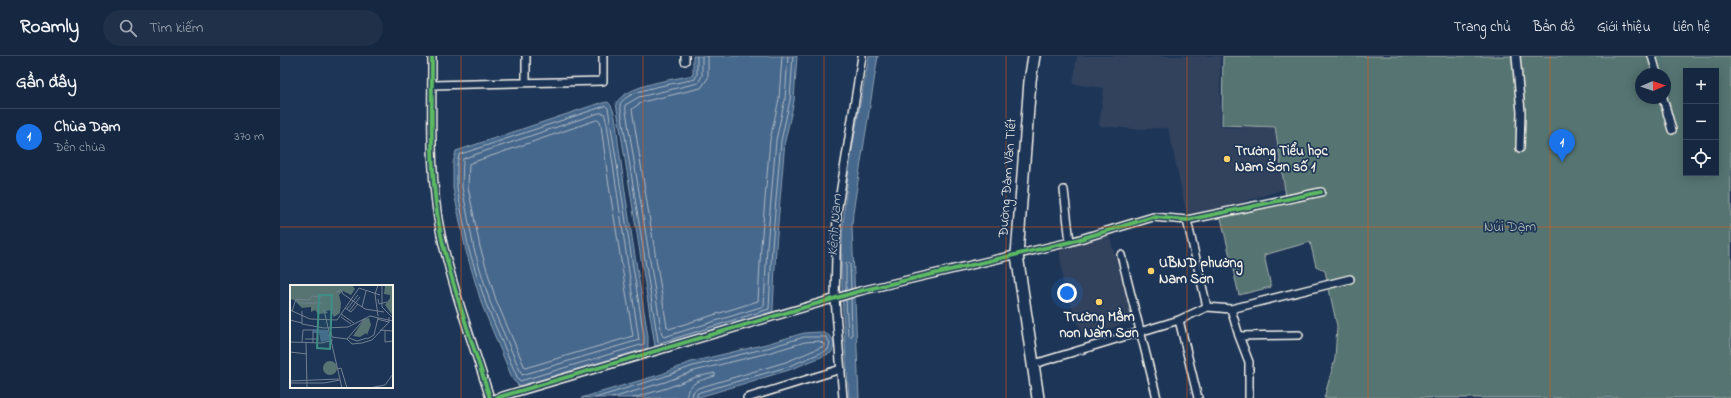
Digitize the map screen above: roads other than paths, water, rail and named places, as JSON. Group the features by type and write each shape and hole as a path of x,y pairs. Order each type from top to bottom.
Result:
{"main road":[{"name":"Đường Đàm Văn Tiết","path":"1034,56 1030,82 1017,256 1038,398"}],"street":[{"path":"432,56 434,165 441,234 449,266 490,398"},
{"path":"526,56 526,82"},
{"path":"432,85 603,81 603,56"},
{"path":"843,398 836,299 837,213 862,56"},
{"path":"1516,56 1521,112 1520,148"},
{"path":"1652,56 1655,68"},
{"path":"1665,104 1672,130"},
{"path":"1064,190 1070,242"},
{"path":"496,398 860,291 1017,256 1153,217 1187,220 1321,192"},
{"path":"1187,220 1207,307"},
{"path":"1121,255 1157,398"},
{"path":"1034,364 1179,320 1207,307 1231,309 1350,279"},
{"path":"1231,309 1249,362 1249,398"},
{"path":"1179,320 1198,398"},
{"path":"1239,336 1299,335"},
{"path":"747,398 841,369"}],"water":[{"path":"693,56 797,56 794,101 785,141 776,247 773,310 771,314 657,348 655,346 616,103 631,91 641,87 693,75"},
{"name":"Kênh Nam","path":"869,56 878,56 853,212 852,227 859,398 849,398 842,290 843,225 850,161"},
{"path":"608,102 613,111 616,124 648,336 648,348 519,386 513,380 482,305 466,251 453,188 453,163 456,151 597,104"},
{"path":"820,332 832,339 834,345 831,353 789,370 696,398 581,398 662,374 691,362 766,344 804,333"}],"place":[{"name":"Trường Tiểu học Nam Sơn số 1","path":"1227,159"},
{"name":"Chùa Dạm","path":"1562,162"},
{"name":"UBND phường Nam Sơn","path":"1151,271"},
{"name":"Trường Mầm non Nam Sơn","path":"1099,302"}],"park label":[{"name":"Núi Dạm","path":"1510,227"}]}
